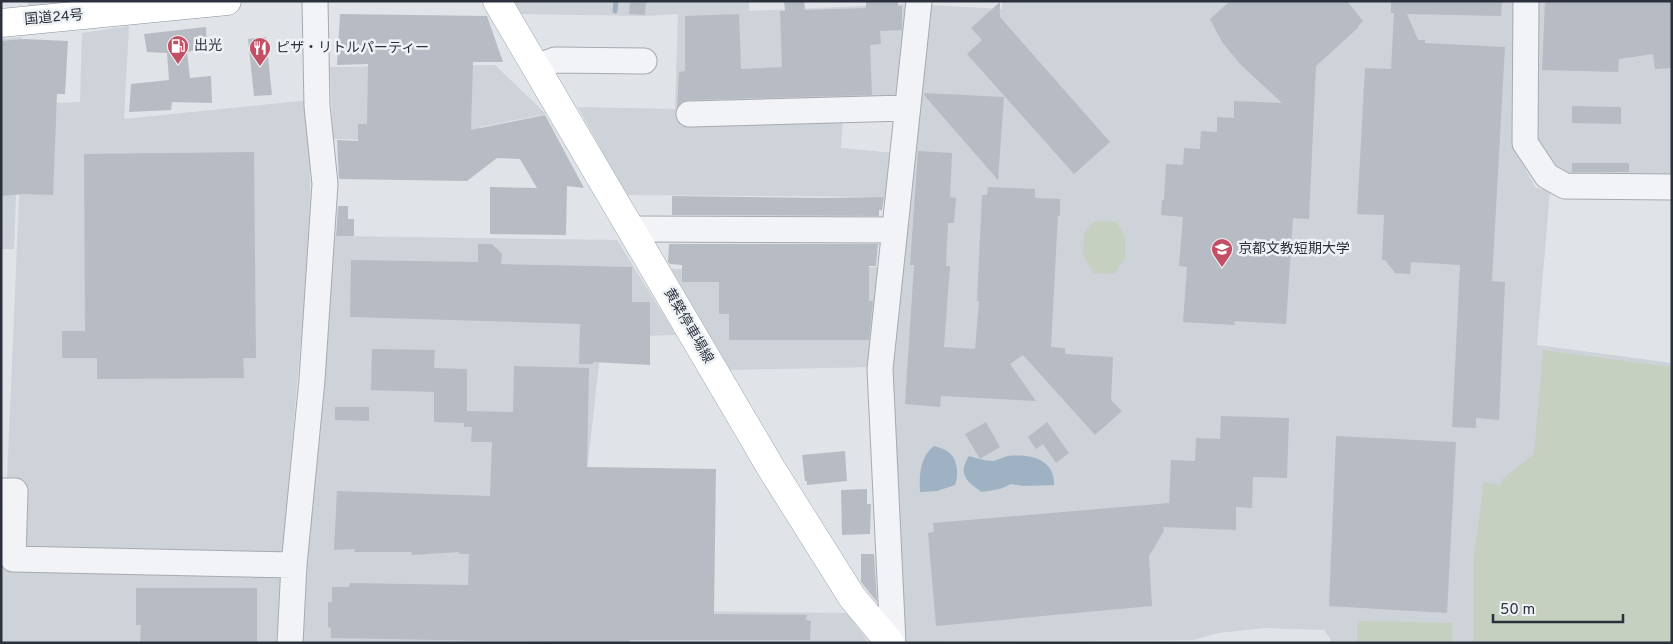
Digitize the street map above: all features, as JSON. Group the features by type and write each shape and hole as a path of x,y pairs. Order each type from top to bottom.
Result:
{"main road":[{"name":"国道24号","path":"1,23 227,1"},
{"name":"黄檗停車場線","path":"497,1 771,468 852,597 891,643"}],"street":[{"path":"290,643 294,565 312,380 325,184 317,106 315,1"},
{"path":"891,643 880,369 906,108 919,1"},
{"path":"1526,1 1525,143 1547,176 1564,186 1672,187"},
{"path":"536,67 555,60 644,62"},
{"path":"689,114 906,108"},
{"path":"631,229 894,230"},
{"path":"1,491 15,491 13,559 294,565"}],"shaded area":[{"path":"28,1 96,1 28,8"},
{"path":"513,1 749,1 749,11 906,4 897,102 843,118 841,148 894,153 892,197 626,195 578,107 675,109 678,14 646,16 517,14 512,4"},
{"name":"京都文教短期大学","path":"1002,1 1516,1 1516,152 1536,188 1550,191 1537,345 1672,363 1672,643 1330,643 1330,638 1324,630 1265,628 1218,633 1194,640 905,642 891,373 928,5 1002,9"},
{"path":"1537,1 1672,1 1672,182 1562,181 1535,145"},
{"path":"129,26 124,119 310,100 310,198 307,268 289,478 292,511 290,548 277,560 31,555 21,544 26,483 7,481 23,104 80,102 82,33"},
{"path":"22,37 14,249 1,249 1,39"},
{"path":"495,65 546,114 480,127 480,142 333,139 330,67"},
{"path":"335,236 617,240 676,335 602,337 581,526 580,610 847,613 869,643 300,643"},
{"path":"882,267 876,367 730,370 671,269"},
{"path":"1,500 5,501 2,569 279,571 286,580 285,643 1,643"}],"green space":[{"path":"1095,221 1117,222 1125,237 1125,258 1114,274 1093,273 1083,255 1084,233"},
{"path":"1543,350 1672,367 1672,643 1473,643 1474,555 1484,482 1501,485 1501,480 1534,454"},
{"path":"1357,621 1452,623 1452,643 1357,643"}],"water":[{"path":"934,446 944,449 953,456 957,471 955,485 937,491 920,492 920,473 923,461 929,450"},
{"path":"969,456 990,461 1008,456 1032,457 1045,463 1050,469 1054,485 1023,486 1011,484 1000,489 982,492 965,477 965,462"}],"building":[{"path":"630,1 646,1 645,15 629,14"},
{"path":"784,1 804,1 805,10 866,8 866,1 898,1 898,6 902,6 902,30 880,31 881,44 870,45 872,95 689,100 682,102 677,107 679,72 685,71 685,16 739,14 741,69 782,67 780,11 785,11"},
{"path":"1230,1 1347,1 1363,21 1359,27 1316,66 1309,219 1293,218 1286,324 1235,321 1234,325 1183,322 1187,267 1179,266 1183,217 1161,215 1162,200 1164,200 1166,164 1183,165 1184,148 1200,149 1201,131 1217,132 1217,117 1234,118 1234,101 1282,103 1240,64 1222,42 1210,19"},
{"path":"1391,1 1502,1 1501,16 1407,14 1418,40 1425,40 1425,43 1505,47 1492,281 1505,282 1499,420 1476,418 1476,428 1452,427 1460,265 1411,262 1410,274 1395,273 1385,260 1382,260 1384,215 1357,214 1365,68 1391,69 1394,13 1391,13"},
{"path":"1545,1 1672,1 1672,68 1655,69 1653,54 1619,59 1618,72 1542,70"},
{"path":"1000,2 1000,17 1110,142 1074,174 967,54 982,40 971,28"},
{"path":"340,14 487,16 503,62 473,62 471,130 545,115 584,188 567,186 566,235 490,234 490,187 537,188 520,159 497,158 467,181 339,179 337,140 358,141 358,124 367,124 368,64 337,65"},
{"path":"206,27 207,47 187,52 190,78 211,76 212,103 172,102 171,110 129,112 131,84 169,80 167,53 147,52 144,34"},
{"name":"ピザ・リトルパーティー","path":"266,37 272,95 254,96 248,39"},
{"path":"24,39 68,41 65,94 57,94 53,195 24,194 1,196 1,41"},
{"path":"924,93 1004,97 998,180 924,95"},
{"path":"1572,106 1621,107 1621,124 1572,123"},
{"path":"918,151 952,153 950,197 956,198 954,223 948,223 946,266 950,266 944,347 975,349 979,301 977,301 982,195 987,195 988,187 1035,189 1036,198 1060,199 1051,347 1065,348 1065,354 1113,357 1111,400 1122,411 1095,435 1023,355 1010,364 1036,401 941,396 940,407 905,404 914,265 910,265"},
{"path":"254,152 256,358 243,358 244,378 97,379 97,358 62,358 62,331 85,331 84,154"},
{"path":"1572,163 1629,163 1629,172 1572,172"},
{"path":"672,196 884,197 882,210 879,210 879,216 672,215"},
{"path":"338,206 348,206 348,219 354,219 354,236 336,236"},
{"path":"478,244 492,244 502,254 501,264 632,267 632,302 650,302 650,365 593,362 593,364 579,364 580,324 350,317 351,260 478,262"},
{"path":"669,244 878,244 876,266 869,266 869,301 873,301 869,340 729,340 729,314 719,314 719,282 682,282 682,265 670,264 668,262"},
{"path":"372,349 435,350 434,368 467,369 467,411 513,412 514,366 589,368 587,467 716,469 714,614 807,615 806,620 811,621 810,640 630,640 630,643 616,643 331,638 331,628 328,627 328,602 332,602 332,587 349,587 350,583 468,585 469,554 459,554 459,552 411,555 412,552 354,552 355,549 334,550 337,491 490,496 492,442 471,442 472,427 464,427 464,423 434,422 434,392 371,390"},
{"path":"335,407 369,407 369,421 335,420"},
{"path":"1221,416 1289,418 1287,478 1253,477 1252,508 1236,507 1236,530 1163,527 1164,531 1149,556 1152,606 936,626 928,533 934,532 933,523 1169,503 1171,460 1195,461 1196,438 1220,439"},
{"path":"986,422 1000,447 980,459 965,434"},
{"path":"1047,422 1069,453 1056,463 1043,444 1036,449 1028,437"},
{"path":"1336,436 1456,442 1447,613 1329,606"},
{"path":"845,451 847,481 807,485 802,455"},
{"path":"867,489 867,504 871,504 870,534 842,535 841,490"},
{"path":"861,554 874,554 877,602 861,582"},
{"path":"136,588 257,588 257,643 140,643 141,625 136,625"}],"waterway":[{"path":"615,11 616,1"}],"place":[{"name":"出光","path":"178,65"},
{"name":"ピザ・リトルパーティー","path":"260,67"},
{"name":"京都文教短期大学","path":"1222,268"}]}
